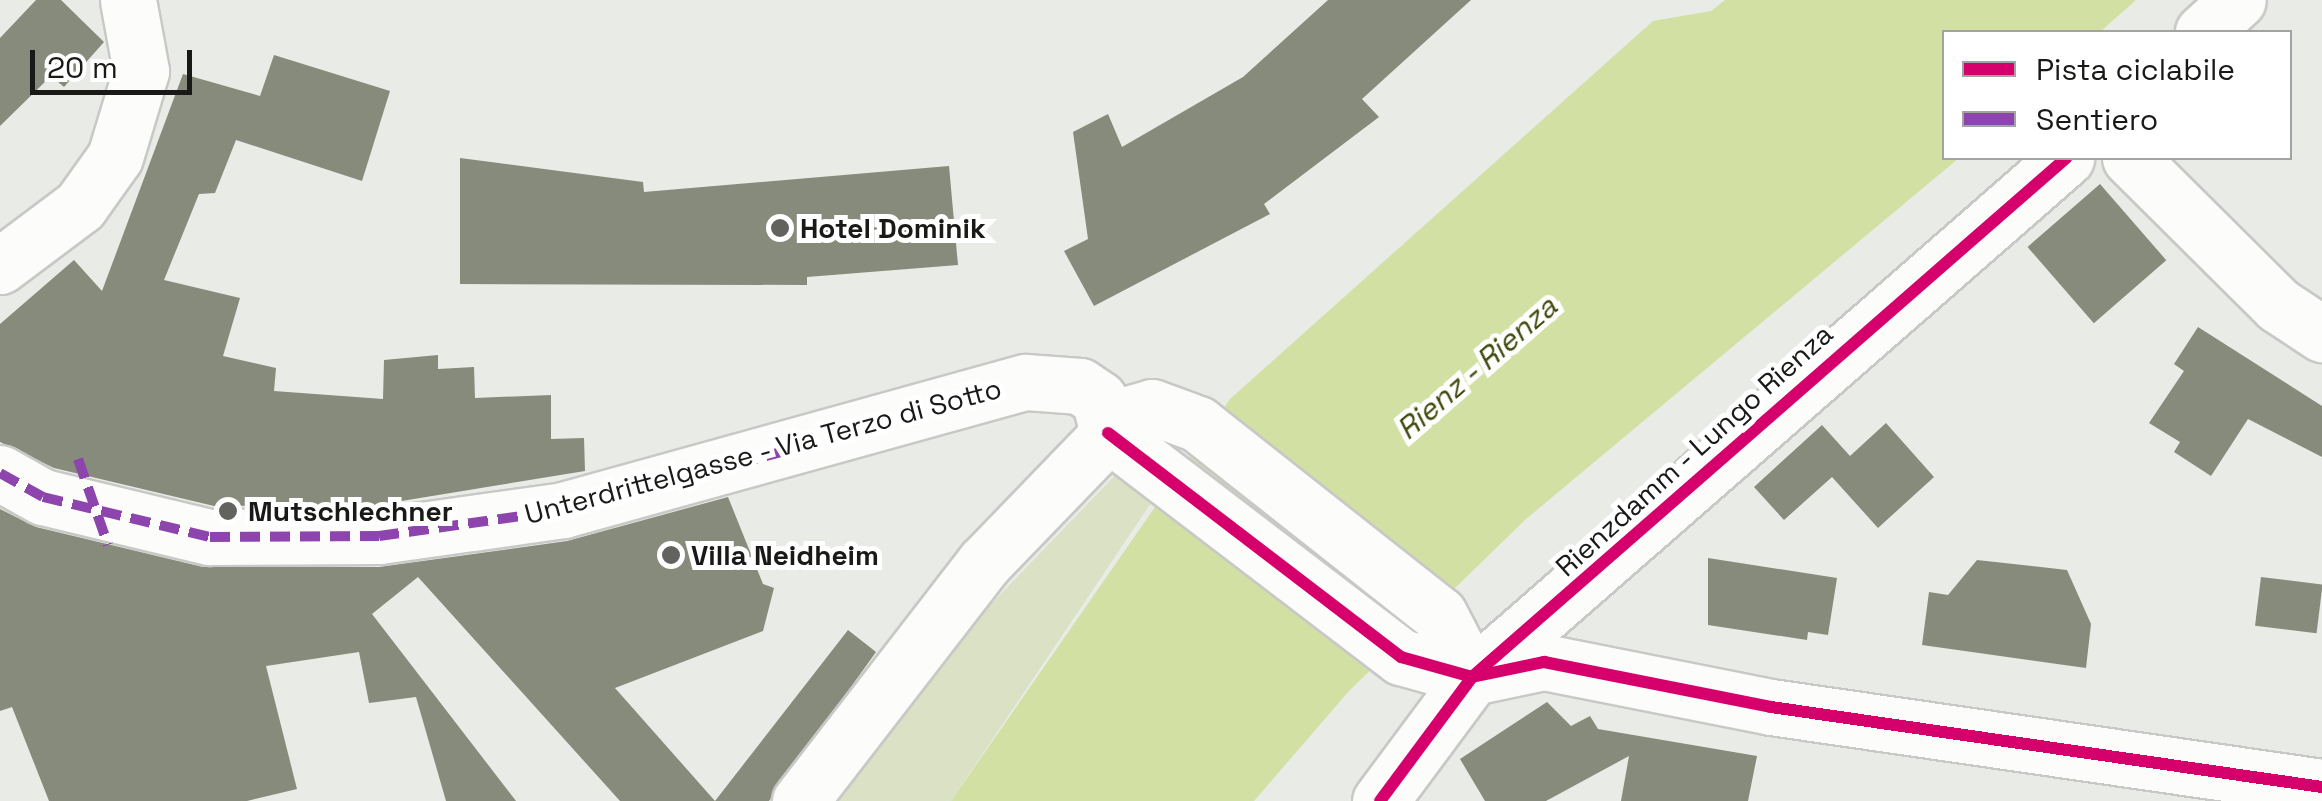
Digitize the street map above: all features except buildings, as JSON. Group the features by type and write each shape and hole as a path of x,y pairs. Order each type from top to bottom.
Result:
{"street":[{"path":"2205,30 2238,0"},
{"path":"0,266 80,206 114,158 141,71 129,1"},
{"name":"Rienzdamm - Lungo Rienza","path":"1380,801 1472,677 2064,160"},
{"path":"2132,160 2278,305 2322,334"},
{"name":"Unterdrittelgasse - Via Terzo di Sotto","path":"79,501 210,536 379,536 563,510 1026,382 1080,386 1099,399 1108,433"},
{"path":"800,801 984,563 1108,433 1152,406 1198,424 1438,614 1472,677"},
{"path":"1108,433 1401,657 1472,677 1544,662 1771,708 2322,788"}],"shaded area":[{"path":"1123,467 1159,491 951,801 839,801 949,648"}],"water":[{"name":"Rienz - Rienza","path":"1725,0 2136,0 2102,30 1942,30 1942,160 1957,160 1526,519 1349,691 1254,801 951,801 1230,399 1653,21 1711,11"}],"marked path":[{"path":"0,473 43,497 210,537 379,536 563,510 822,441"},
{"path":"78,459 108,545"}],"cycle path":[{"path":"1380,801 1472,677 2064,160"},
{"path":"1108,433 1401,657 1472,677 1544,662 1771,707 2322,787"}],"place":[{"name":"Hotel Dominik","path":"780,228"},
{"name":"Mutschlechner","path":"228,511"},
{"name":"Villa Neidheim","path":"671,555"}]}
